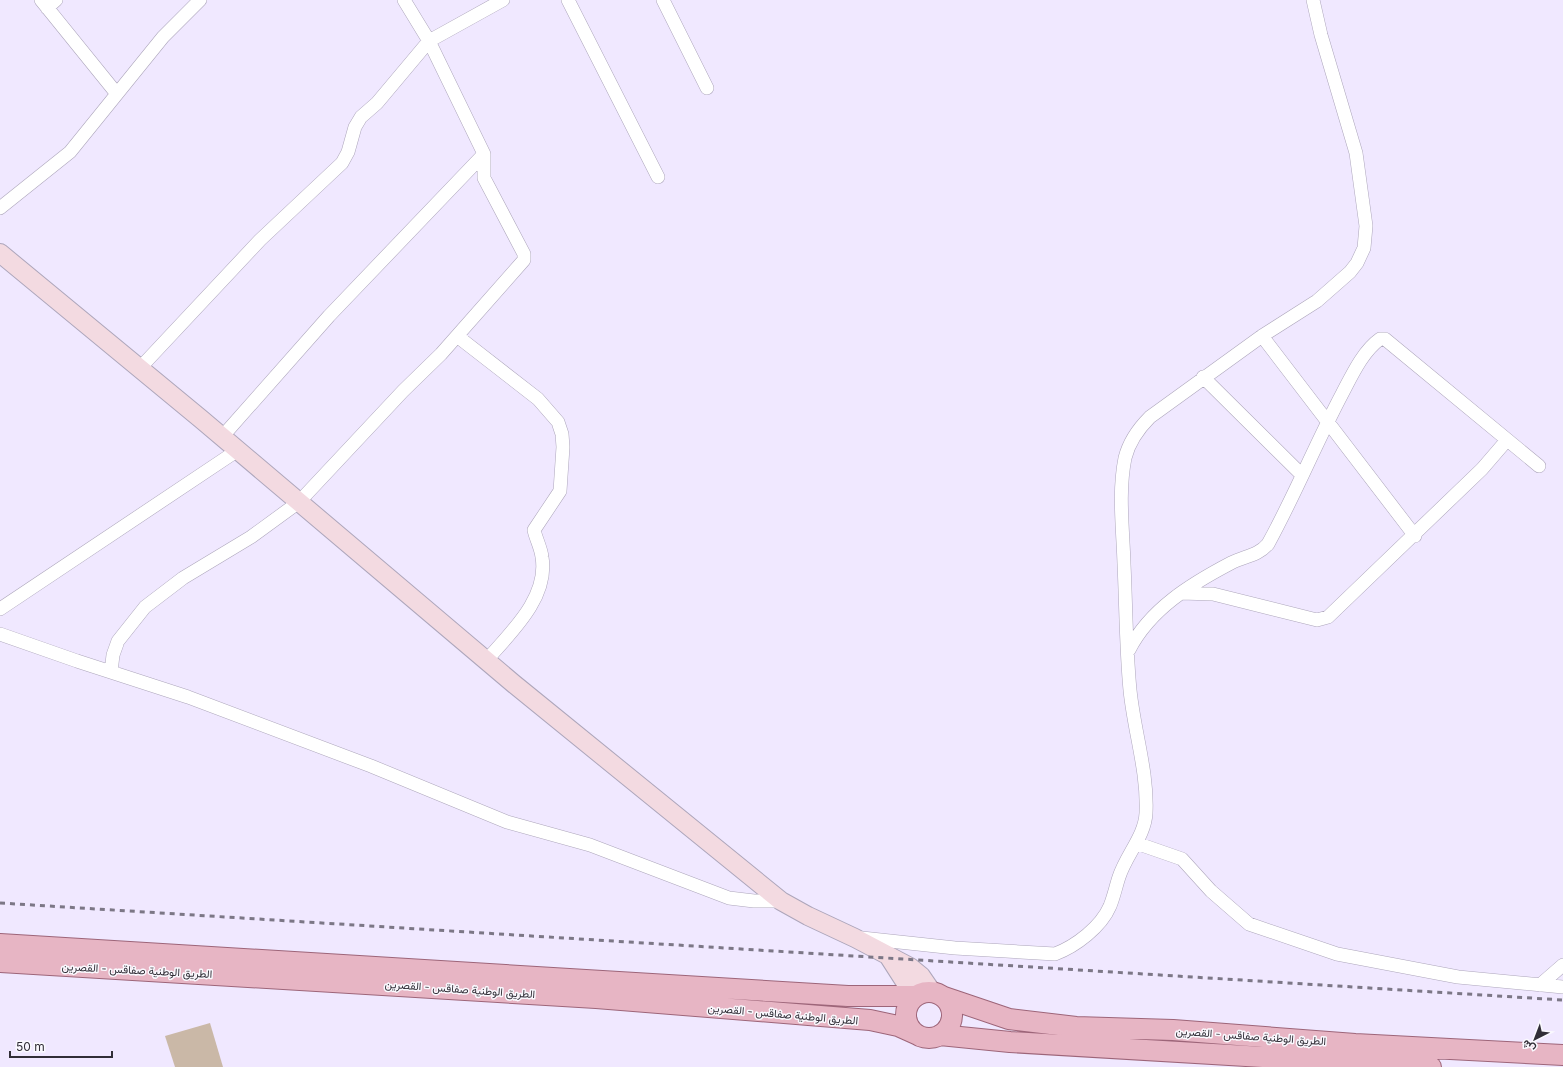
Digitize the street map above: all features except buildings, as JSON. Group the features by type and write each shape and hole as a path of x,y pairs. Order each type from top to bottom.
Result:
{"main road":[{"path":"0,252 238,450 486,661 781,901 808,916 855,938 888,957 930,995 952,1010 952,1017 946,1031 933,1038 918,1035 907,1024 905,1017 906,1009 930,995"},
{"name":"الطريق الوطنية صفاقس - القصرين","path":"0,944 188,963 870,1020 898,1026 918,1035"},
{"name":"الطريق الوطنية صفاقس - القصرين","path":"0,962 188,963 699,986 848,996 930,995 1009,1019 1076,1027 1173,1030 1234,1035 1354,1053 1431,1067"},
{"path":"699,986 701,1007"},
{"name":"الطريق الوطنية صفاقس - القصرين","path":"940,1035 1010,1042 1233,1054 1354,1053 1515,1060 1563,1055"}],"street":[{"path":"0,208 70,152 163,37 200,0"},
{"path":"111,672 113,655 118,641 145,608 183,578 251,536 299,502 403,391 458,336 524,260 524,254 484,178 484,154 429,41 404,0"},
{"path":"140,368 260,240 342,163 348,152 355,127 361,117 377,103 429,41 503,0"},
{"path":"568,0 658,177"},
{"path":"663,0 707,88"},
{"path":"855,938 955,948 1055,954 1073,945 1091,931 1103,918 1110,906 1122,870 1136,843 1146,815 1146,801 1130,690 1121,494 1125,458 1130,444 1141,426 1203,377 1262,336 1317,301 1342,281 1357,263 1364,248 1366,226 1356,154 1323,42 1313,0"},
{"path":"48,3 117,94"},
{"path":"222,437 329,316 484,154"},
{"path":"458,336 538,399 558,422 562,434 560,491 534,530 543,558 540,586 532,604 523,618 486,661"},
{"path":"1262,336 1415,536"},
{"path":"1128,651 1145,624 1159,610 1181,593 1234,562 1263,550 1279,524 1327,422 1367,352 1380,339 1385,339 1539,466"},
{"path":"1203,377 1302,475"},
{"path":"1181,593 1213,594 1316,620 1328,617 1415,536 1482,470 1508,440"},
{"path":"0,609 238,450"},
{"path":"0,634 188,697 371,766 507,822 590,845 729,898 741,900 781,901"},
{"path":"1136,843 1182,859 1211,891 1249,924 1337,954 1458,977 1563,987"},
{"path":"1540,985 1563,965"}],"railway":[{"path":"0,903 1563,1000"}]}
